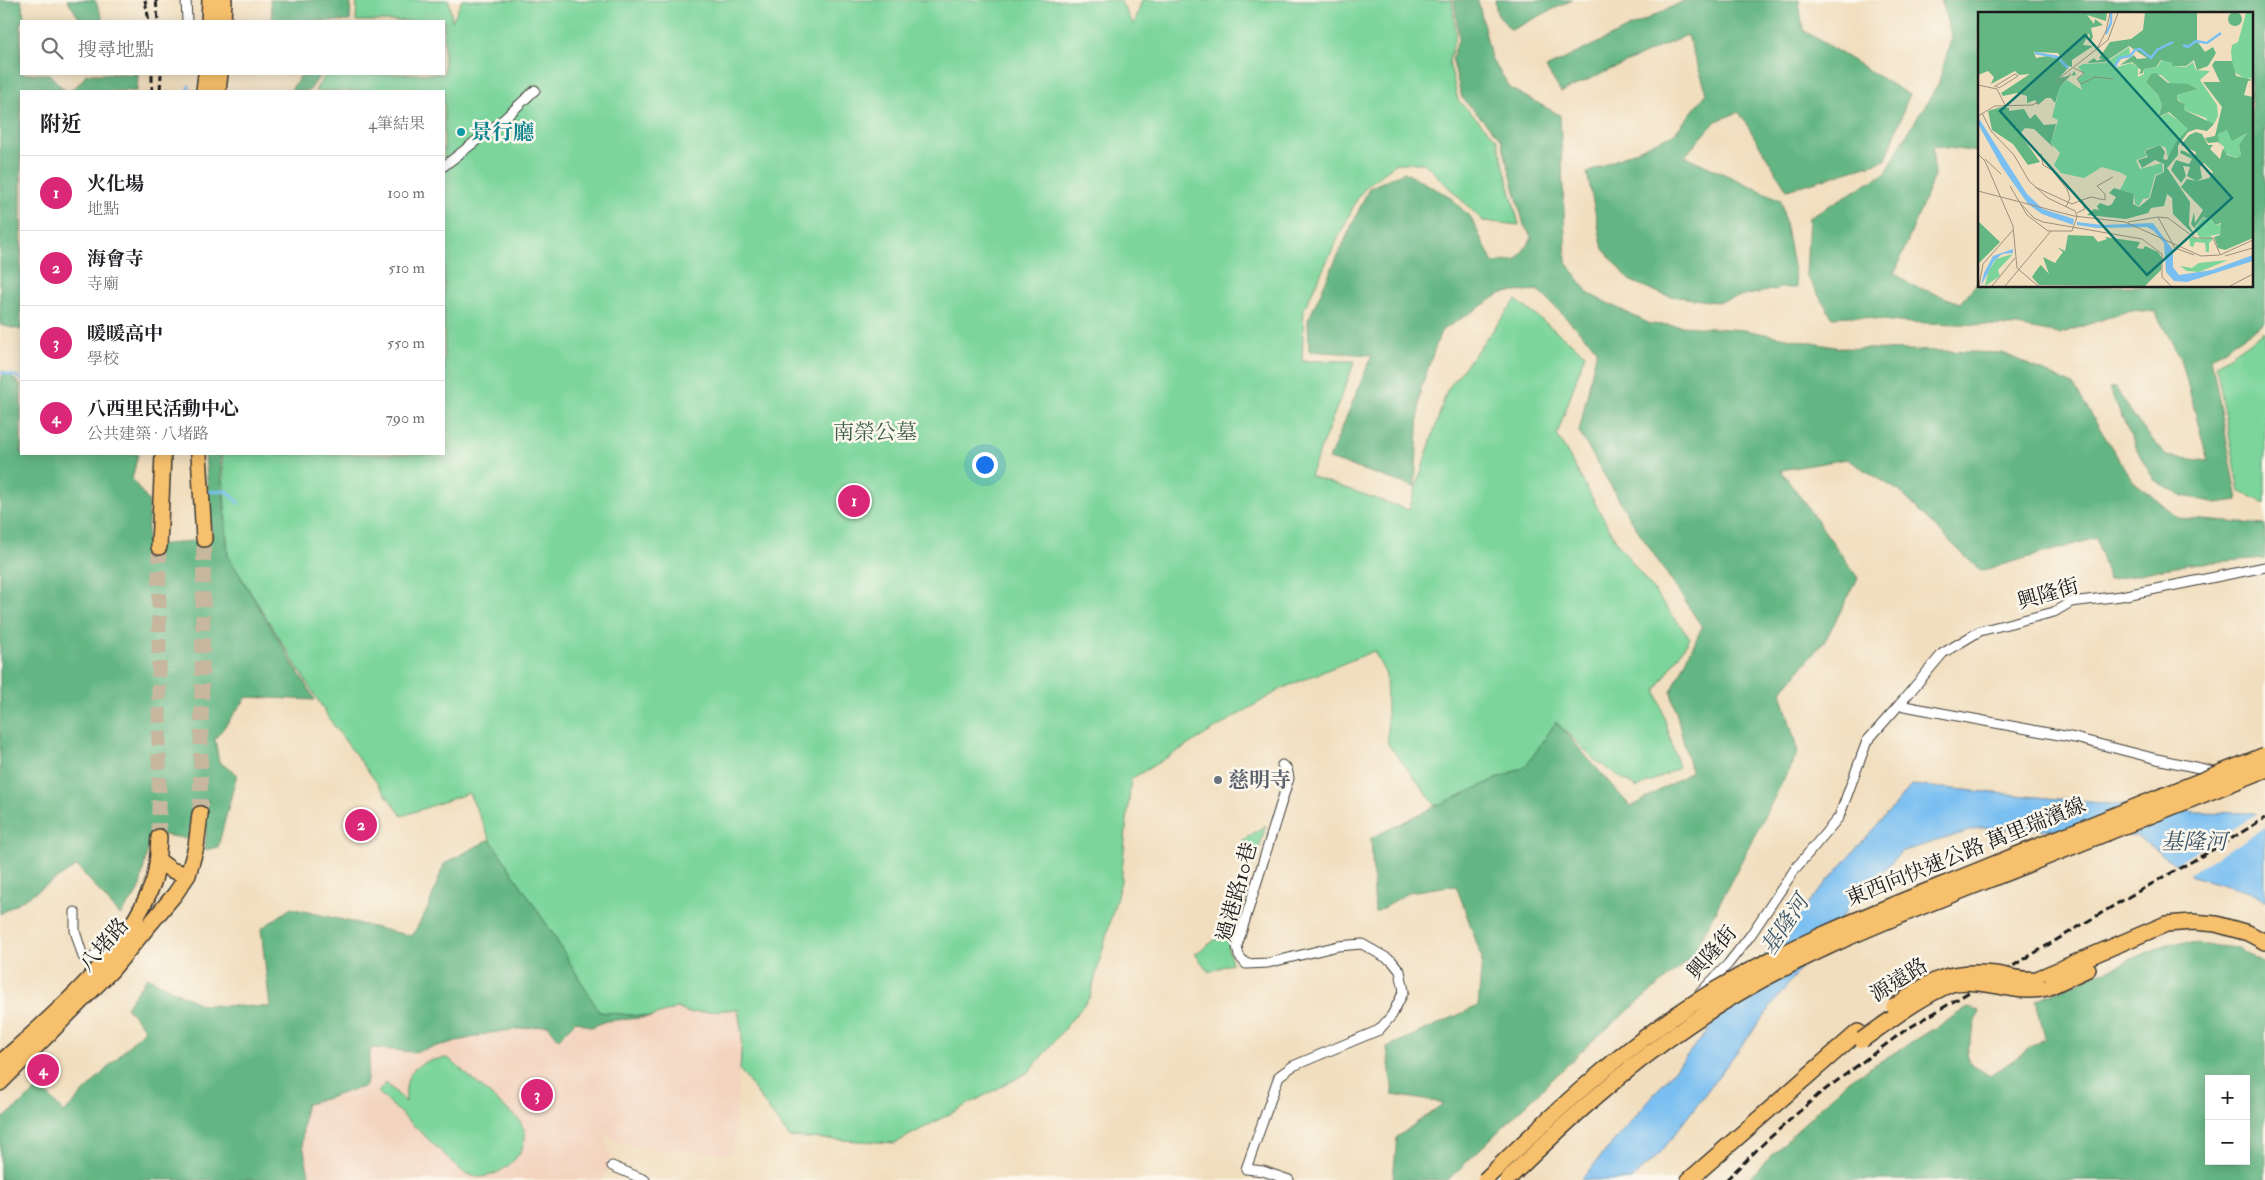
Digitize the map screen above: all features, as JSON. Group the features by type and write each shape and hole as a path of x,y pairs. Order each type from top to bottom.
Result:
{"main road":[{"path":"209,20 210,0"},
{"path":"223,20 224,0"},
{"path":"204,90 206,75"},
{"path":"218,90 220,75"},
{"path":"159,547 163,455"},
{"path":"199,455 204,539"},
{"name":"東西向快速公路 萬里瑞濱線","path":"1486,1180 1572,1097 1638,1042 1710,994 1783,954 1851,922 2265,755"},
{"name":"東西向快速公路 萬里瑞濱線","path":"1507,1180 1550,1137 1653,1050 1736,994 1782,969 1856,933 2265,770"},
{"name":"八堵路","path":"0,1083 111,971 174,894 188,875 196,847 200,814"},
{"name":"八堵路","path":"0,1063 41,1026 118,946 135,921 154,882 159,838"},
{"path":"158,860 171,870 188,875"},
{"path":"154,882 166,886 174,894"},
{"name":"源遠路","path":"2042,984 2166,924 2193,922 2216,924 2248,933 2265,942"},
{"name":"源遠路","path":"1689,1180 1860,1036 1952,984 1977,983 2022,991 2173,932 2198,930 2226,934 2257,945 2265,951"},
{"name":"源遠路","path":"1703,1180 1860,1036"}],"street":[{"path":"186,0 187,20"},
{"path":"445,165 504,119 535,90"},
{"name":"興隆街","path":"1495,1180 1700,993 1728,964 1750,936 1795,868 1839,817 1867,742 1943,653 1980,631 2054,612 2071,602 2121,596 2265,567"},
{"path":"1899,705 2075,738 2157,759 2251,779 2265,776"},
{"name":"過港路10巷","path":"1246,1169 1279,1076 1293,1066 1379,1030 1392,1015 1404,991 1400,971 1392,961 1362,944 1338,946 1268,963 1246,964 1238,956 1237,946 1289,778 1287,769 1282,765"},
{"path":"76,912 75,931 83,957 90,959 107,944 118,946"},
{"path":"612,1166 645,1180"},
{"path":"1244,1180 1246,1169 1263,1171 1289,1180"}],"shaded area":[{"path":"677,1008 689,1013 738,1009 742,1035 733,1153 669,1151 619,1144 604,1134 611,1161 603,1180 403,1180 401,1178 387,1180 310,1180 302,1140 304,1105 366,1086 371,1048 414,1052 490,1033 576,1021 592,1027 606,1021 651,1017"}],"green space":[{"path":"0,0 21,0 25,20 20,20 20,75 50,75 65,90 20,90 20,330 0,325"},
{"path":"67,0 95,0 103,19 80,20"},
{"path":"270,0 351,0 350,20 273,20"},
{"name":"南榮公墓","path":"357,0 449,0 452,21 462,0 1120,0 1134,25 1142,0 1452,0 1456,34 1449,61 1458,100 1497,139 1519,225 1483,221 1424,163 1396,163 1367,186 1358,197 1304,309 1302,361 1355,361 1310,476 1409,510 1447,390 1516,300 1585,354 1557,435 1618,544 1690,638 1656,690 1679,768 1637,788 1596,761 1556,722 1526,766 1436,806 1388,744 1386,675 1374,651 1283,688 1131,779 1121,881 1090,997 1029,1072 895,1143 789,1137 740,1070 742,1035 738,1009 689,1013 677,1008 651,1017 599,1012 553,934 490,839 469,793 402,816 334,726 228,556 222,455 445,455 445,90 316,90 325,75 445,75 445,20 356,20"},
{"path":"1454,0 1478,0 1491,58 1511,89 1560,115 1566,261 1589,294 1650,324 1744,330 1840,348 2003,353 2073,385 2131,479 2178,518 2265,525 2265,558 2189,564 2109,580 2096,538 1980,571 1899,491 1847,459 1781,470 1858,578 1826,639 1781,692 1798,752 1691,958 1591,1042 1448,1180 1393,1180 1397,1137 1444,1103 1393,1095 1387,1047 1478,1006 1482,958 1456,885 1409,892 1375,913 1371,838 1436,806 1526,766 1556,722 1631,807 1691,772 1671,692 1702,627 1629,517 1579,432 1597,349 1538,290 1502,293 1441,331 1420,391 1415,487 1329,459 1372,355 1309,351 1308,320 1369,188 1404,172 1449,196 1471,218 1493,263 1517,260 1532,238 1524,225 1501,139 1462,98 1452,58 1459,38"},
{"path":"1495,0 1572,0 1511,30 1497,14"},
{"path":"1686,0 1799,0 1803,30 1909,95 1886,160 1787,190 1739,112 1716,121 1685,156 1781,200 1797,288 1781,288 1716,302 1664,295 1631,281 1603,249 1587,173 1675,133 1707,93 1687,35 1561,92 1546,68"},
{"path":"1940,0 2265,0 2265,322 2211,358 2238,500 2217,503 2183,496 2155,481 2142,460 2109,389 2115,387 2138,422 2166,456 2208,461 2181,359 2155,312 2131,310 2059,334 2017,326 1899,322 1851,316 1832,317 1806,275 1809,217 1886,173 1904,139 1938,85 1952,36"},
{"path":"85,75 138,75 137,90 71,90 82,81"},
{"path":"301,75 320,75 310,90 291,90"},
{"path":"2265,331 2265,503 2240,492 2216,365"},
{"path":"4,371 20,384 20,455 138,455 132,479 149,502 147,545 212,538 205,455 220,455 228,556 315,700 247,697 215,739 219,762 237,774 218,847 205,850 208,800 193,802 190,839 151,833 139,891 120,915 77,866 0,914 0,382"},
{"path":"1266,825 1258,852 1250,857 1242,841"},
{"path":"490,839 553,934 599,1012 651,1017 606,1021 592,1027 576,1021 558,1039 548,1025 490,1033 414,1052 371,1048 366,1086 305,1105 302,1140 310,1180 0,1180 0,1121 41,1087 64,1113 145,1029 126,1007 147,977 202,1005 270,1007 261,929 291,908 412,936 428,908 444,864"},
{"path":"1239,923 1228,948 1232,963 1209,972 1195,954"},
{"path":"2172,942 2239,948 2265,965 2265,1180 1747,1180 1846,1082 1968,1008 1979,1011 1967,1053 1969,1063 1990,1076 2045,1038 2036,1000"},
{"path":"448,1058 520,1121 525,1131 522,1149 511,1163 496,1173 475,1177 464,1173 378,1092 386,1083 406,1102 407,1082 415,1069 428,1061"}],"water":[{"name":"基隆河","path":"1912,785 2195,812 2255,813 2265,822 2265,902 2256,894 2192,876 2136,836 2038,829 1979,828 1901,852 1854,902 1795,975 1661,1152 1631,1180 1581,1180 1717,1020 1777,939"}],"pier":[{"path":"2259,813 2265,819 2265,828 2187,875 2174,865"}],"waterway":[{"path":"188,90 189,86"},
{"path":"0,372 20,379"},
{"path":"207,492 227,491 239,503"}],"tunnel":[{"path":"200,814 204,539"},
{"path":"159,547 159,837"}],"railway":[{"path":"145,0 149,20"},
{"path":"156,0 158,20"},
{"path":"152,75 152,90"},
{"path":"160,90 161,75"},
{"path":"1726,1180 1818,1095 1904,1031 2265,818"}],"place":[{"name":"景行廳","path":"461,132"},
{"name":"火化場","path":"854,501"},
{"name":"慈明寺","path":"1218,780"},
{"name":"海會寺","path":"361,825"},
{"name":"八西里民活動中心","path":"43,1070"},
{"name":"暖暖高中","path":"537,1095"}]}
